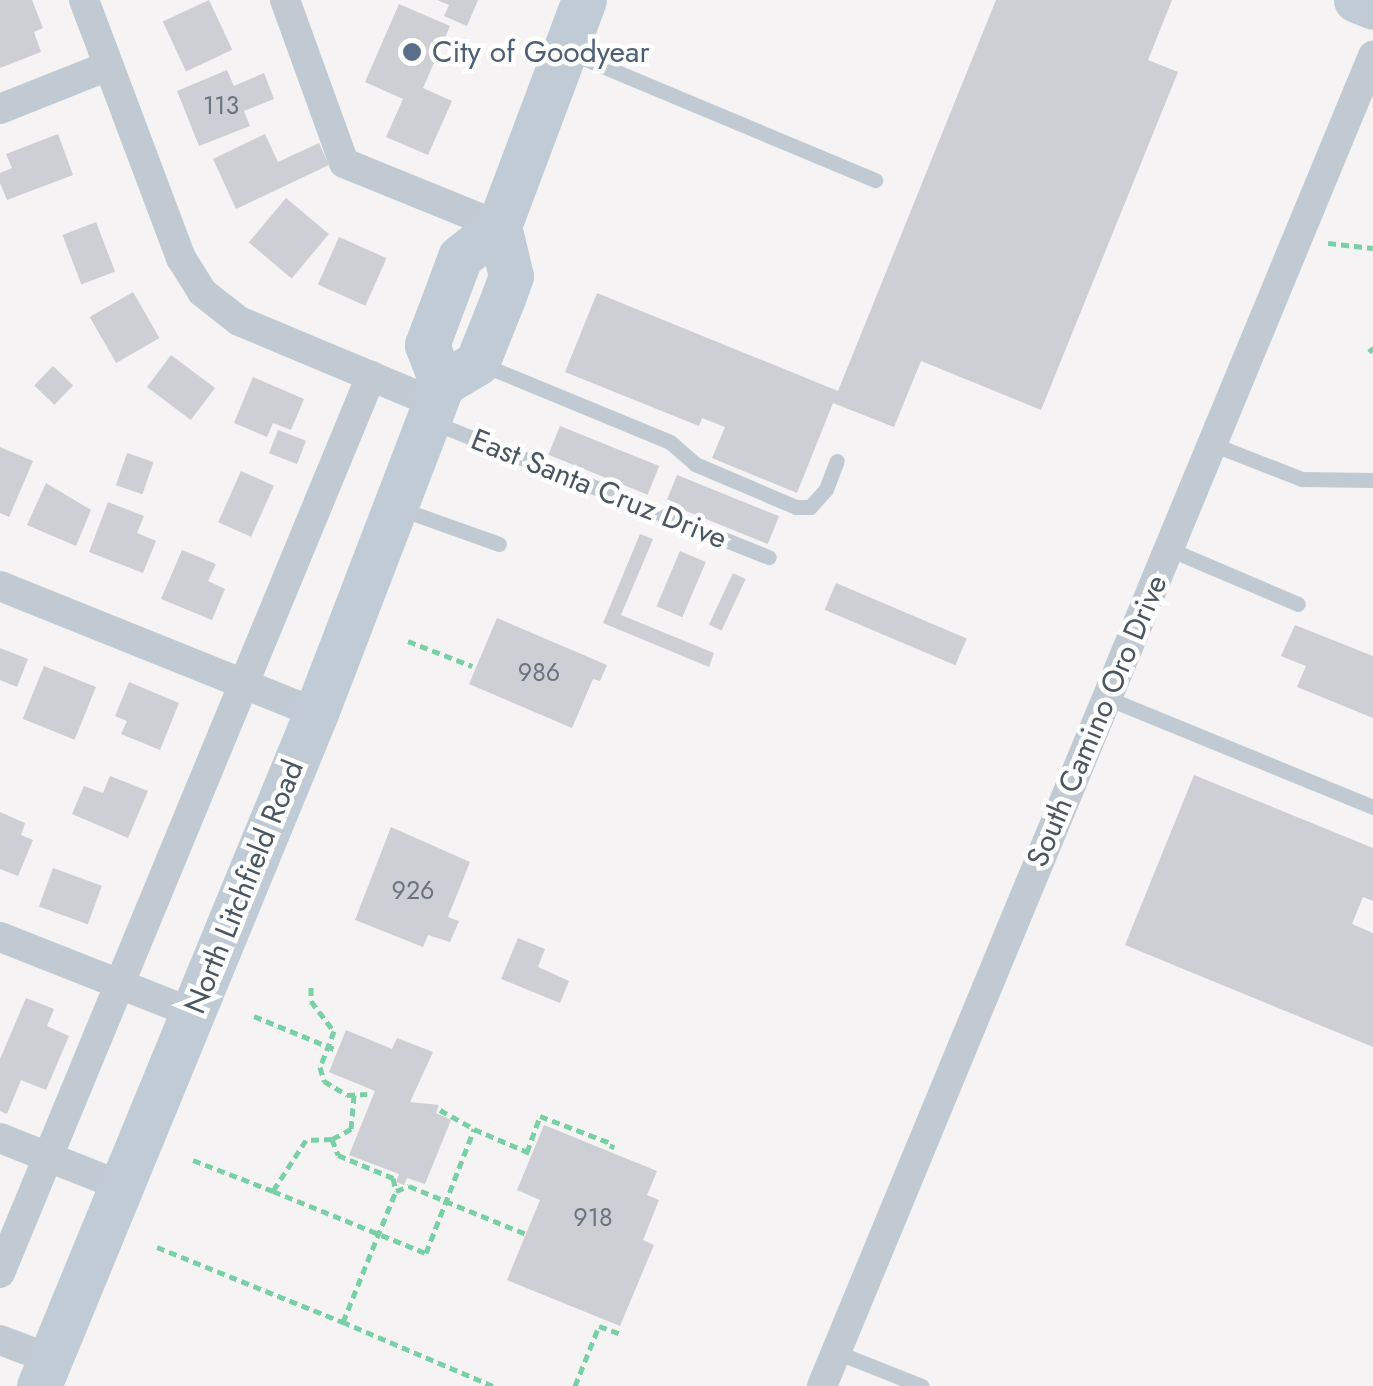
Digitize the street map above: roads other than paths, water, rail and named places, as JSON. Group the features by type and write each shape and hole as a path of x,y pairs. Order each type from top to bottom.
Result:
{"main road":[{"path":"499,226 584,0"},
{"path":"1356,0 1373,7"},
{"name":"North Litchfield Road","path":"44,1373 316,713 395,507 446,393 511,276 499,226"}],"street":[{"name":"East Santa Cruz Drive","path":"84,0 182,258 202,292 239,322 370,376 446,393"},
{"path":"286,0 344,163 499,226"},
{"name":"South Camino Oro Drive","path":"822,1386 1373,56"},
{"path":"0,109 108,66"},
{"path":"0,1274 370,376"},
{"path":"0,586 316,713"},
{"path":"0,937 192,1013"},
{"path":"0,1138 121,1186"},
{"path":"0,1340 44,1373"}],"lane":[{"path":"564,50 875,180"},
{"path":"446,393 670,442 695,464 796,507 818,498 838,461"},
{"name":"East Santa Cruz Drive","path":"446,393 769,558"},
{"path":"1212,444 1302,479 1373,480"},
{"path":"395,507 499,544"},
{"path":"1169,549 1298,604"},
{"path":"1107,698 1373,807"},
{"path":"836,1352 922,1386"}],"place":[{"name":"City of Goodyear","path":"412,52"}]}
